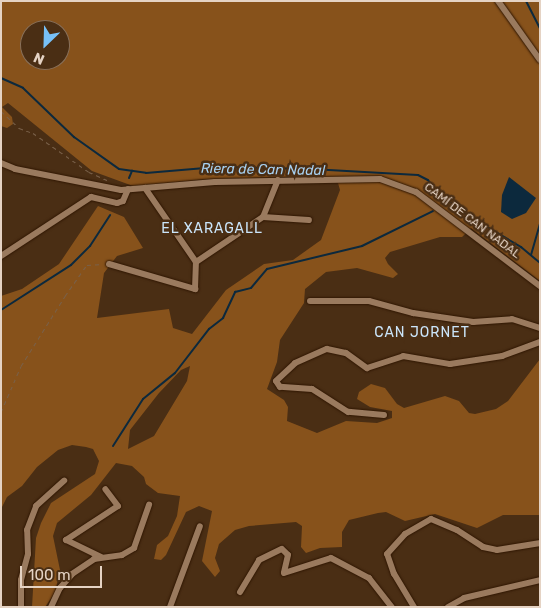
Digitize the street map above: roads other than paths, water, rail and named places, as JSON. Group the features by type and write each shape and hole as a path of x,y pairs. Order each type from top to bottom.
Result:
{"street":[{"path":"498,1 540,60"},
{"name":"CAMÍ DE CAN NADAL","path":"1,163 15,169 128,189 278,180 380,180 416,192 540,286"},
{"path":"196,262 263,217 278,180"},
{"path":"109,264 195,289 196,262 144,188"},
{"path":"1,256 91,197 117,203 123,201 128,189"},
{"path":"263,217 309,220"},
{"path":"310,301 369,301 464,321 512,319 540,328"},
{"path":"384,414 348,412 312,388 280,387 276,381 295,363 327,349 346,353 366,368 403,356 450,364 502,356 540,342"},
{"path":"21,607 21,580 28,554 27,530 36,506 64,481"},
{"path":"102,558 66,540 118,506 105,489"},
{"path":"51,607 60,588 72,574 94,559 122,555 134,548 149,506"},
{"path":"414,607 394,574 387,554 405,534 431,519 458,530 483,547 497,550 540,543"},
{"path":"170,607 200,526"},
{"path":"240,592 259,560 282,549 288,555 284,573 331,558 369,578 392,607"},
{"path":"448,607 464,598 540,580"}],"water":[{"path":"509,177 536,198 526,213 512,219 501,212 502,195"}],"waterway":[{"path":"526,1 540,28"},
{"name":"Riera de Can Nadal","path":"1,78 23,88 74,137 119,169 146,173 217,167 311,169 418,175 428,180 435,190 467,215 521,247 540,263"},
{"name":"Riera de Can Nadal","path":"129,178 132,171"},
{"path":"113,446 143,399 175,373 209,329 223,318 235,292 251,288 267,269 362,246 433,211"},
{"path":"1,310 71,265 90,246 110,215"},
{"path":"531,255 540,224"}],"district":[{"name":"EL XARAGALL","path":"212,229"},
{"name":"CAN JORNET","path":"422,333"}]}
